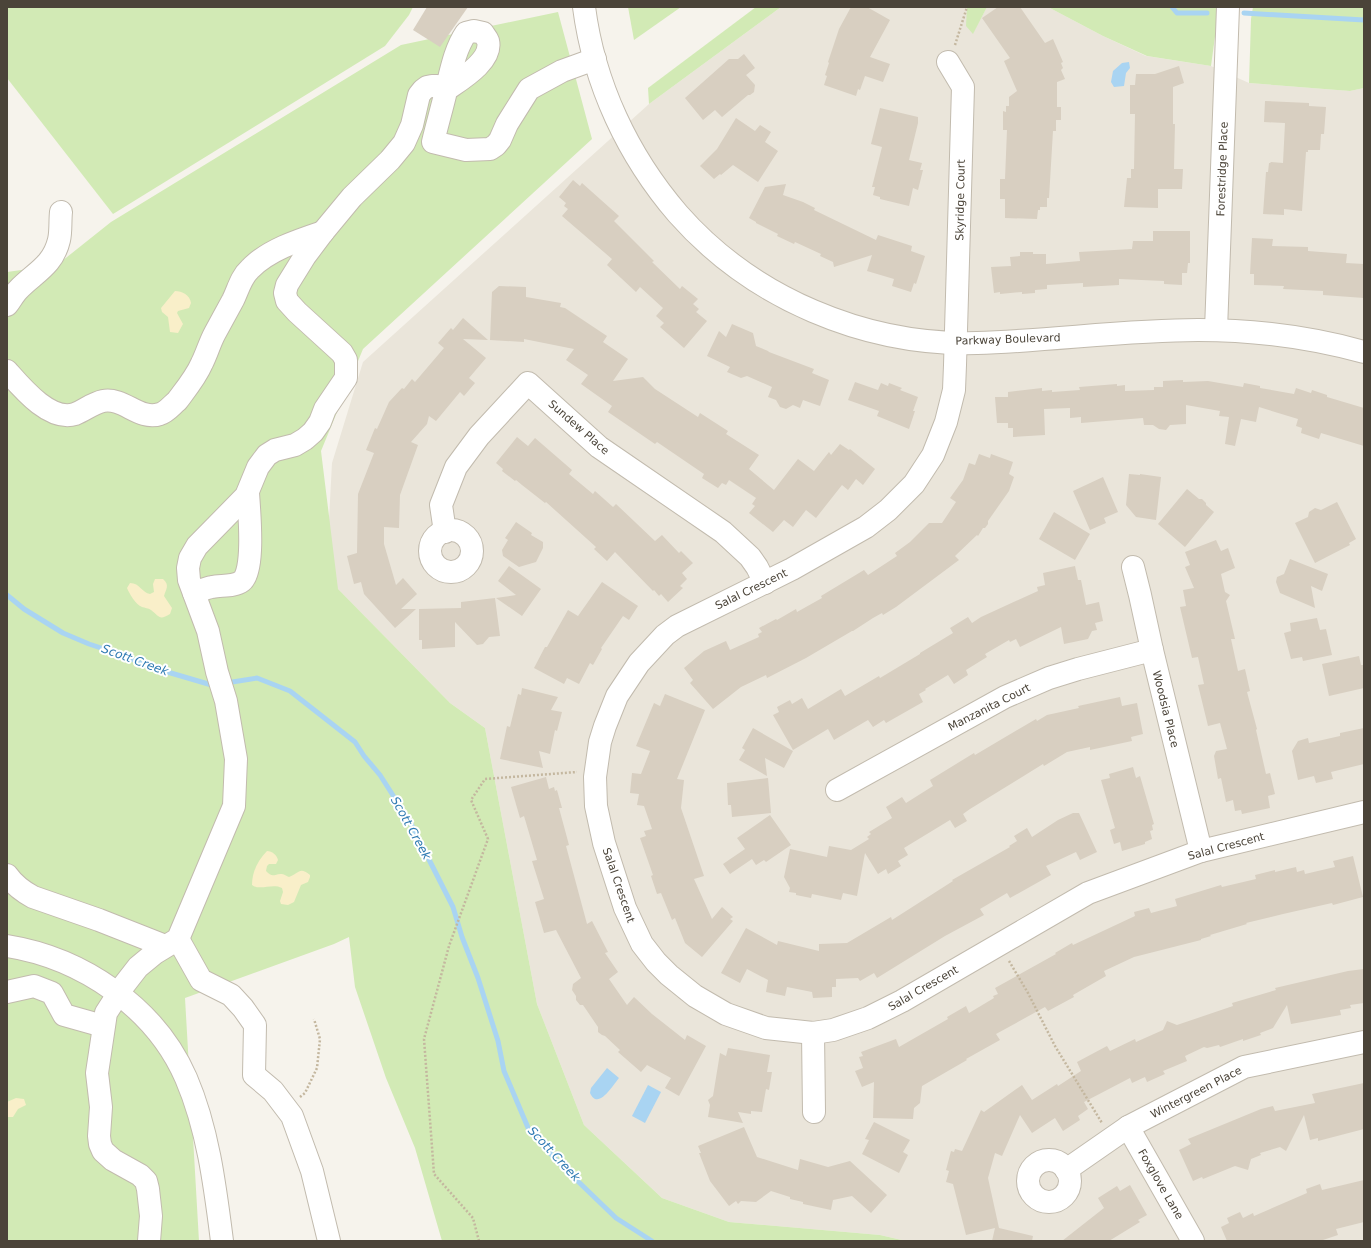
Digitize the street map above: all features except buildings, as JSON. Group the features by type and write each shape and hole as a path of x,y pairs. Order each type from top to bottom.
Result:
{"street":[{"name":"Parkway Boulevard","path":"584,7 588,32 595,59 609,102 632,150 642,167 664,196 684,220 722,255 746,274 785,297 816,312 842,322 912,339 976,343 1145,332 1216,330 1290,337 1364,352"},
{"name":"Forestridge Place","path":"1216,330 1228,7"},
{"path":"149,1241 151,1216 146,1181 140,1175 113,1160 104,1151 98,1136 101,1107 97,1073 103,1026 106,1013 138,967 172,942 193,905 234,806 236,759 226,701 217,672 208,631 189,580 188,568 190,558 197,546 248,493 258,467 266,455 275,450 295,445 313,432 320,422 325,409 346,378 346,360 342,353 287,301 285,293 287,285 304,256 323,232 352,197 390,160 404,143 412,125 419,95 427,87 437,86 446,90 433,142 466,150 490,149 496,146 500,140 507,124 529,89 562,71 595,59"},
{"name":"Skyridge Court","path":"948,62 963,88 956,342"},
{"path":"7,305 18,290 38,274 54,254 59,239 61,212"},
{"path":"7,371 39,403 56,414 66,416 75,414 103,401 111,401 148,416 162,414 173,405 194,379 248,270 255,263 296,241 323,232"},
{"name":"Salal Crescent","path":"956,342 954,390 946,422 933,455 914,484 888,510 866,527 792,569 677,626 665,636 639,663 617,696 600,742 594,790 597,814 604,843 625,908 639,938 656,962 682,987 709,1005 726,1014 766,1028 813,1033 833,1030 868,1018 902,1001 1088,893 1201,851 1364,812"},
{"name":"Sundew Place","path":"445,532 441,505 456,467 479,436 528,383 599,447 728,536 750,557 765,583"},
{"path":"194,593 242,581 247,574 249,567 250,524 248,493"},
{"name":"Woodsia Place","path":"1133,567 1201,851"},
{"name":"Manzanita Court","path":"838,790 1005,697 1049,678 1152,650"},
{"path":"7,875 22,892 33,897 172,942 201,980 231,995 243,1008 254,1025 254,1075 272,1091 292,1116 312,1171 329,1241"},
{"path":"7,946 31,951 66,963 89,974 118,994 137,1010 168,1045 186,1077 202,1124 222,1241"},
{"path":"7,992 34,986 52,993 64,1015 103,1026"},
{"path":"813,1033 814,1112"},
{"name":"Wintergreen Place","path":"1066,1170 1120,1133 1244,1067 1364,1042"},
{"name":"Foxglove Lane","path":"1120,1133 1193,1241"}],"path":[{"path":"948,62 967,7"},
{"path":"479,1241 473,1218 434,1174 424,1039 449,946 488,839 471,800 485,779 572,772 583,773 595,777"},
{"path":"999,944 1028,993 1055,1046 1120,1133"},
{"path":"288,1111 305,1093 317,1068 320,1039 314,1019"}],"shaded area":[{"path":"781,7 971,7 973,33 987,7 1048,7 1103,36 1146,56 1211,66 1249,83 1350,91 1364,88 1364,1241 906,1241 880,1235 729,1222 662,1198 584,1125 537,1004 485,728 450,703 326,577 332,463 363,362 649,104"}],"green space":[{"path":"7,7 413,7 409,15 385,46 113,214 7,78"},
{"path":"628,7 681,7 634,40"},
{"path":"756,7 781,7 649,104 648,88"},
{"path":"967,7 987,7 973,34 966,26"},
{"path":"1048,7 1219,7 1211,66 1147,56 1103,36"},
{"path":"1253,7 1364,7 1364,88 1350,91 1249,83 1251,19"},
{"path":"558,12 592,139 363,349 321,451 338,589 450,703 485,728 537,1004 584,1125 662,1198 729,1222 880,1235 906,1241 442,1241 415,1148 386,1078 355,987 349,937 334,944 185,998 199,1241 7,1241 7,272 57,265 111,222 401,45"}],"sand":[{"path":"175,291 185,294 191,303 189,308 178,311 177,313 183,324 178,333 170,332 168,317 162,312 161,308"},
{"path":"155,579 163,579 167,585 164,596 172,608 170,614 164,617 159,617 150,609 137,604 127,588 130,583 133,583 150,594 154,592 153,584"},
{"path":"267,851 277,856 278,860 276,864 269,864 267,866 266,871 270,875 282,874 289,877 303,871 310,875 308,882 301,885 294,902 288,905 281,904 280,901 283,892 282,888 274,886 255,887 252,885 256,866"},
{"path":"16,1098 24,1099 26,1105 18,1109 13,1117 8,1117 7,1102"}],"water":[{"path":"1129,62 1130,68 1126,73 1124,86 1114,87 1111,82 1113,71 1122,63"},
{"path":"607,1068 619,1078 605,1095 597,1099 593,1098 590,1093 591,1088"},
{"path":"648,1085 661,1092 645,1123 632,1116"}],"waterway":[{"path":"1172,7 1177,13 1207,13"},
{"path":"1244,13 1364,20"},
{"name":"Scott Creek","path":"7,595 24,609 63,633 89,644 125,656 147,666 215,686"},
{"name":"Scott Creek","path":"226,683 257,678 290,691 355,742 364,756 380,775 410,822 453,907 498,1041 504,1071 529,1130 561,1165 616,1218 652,1241"}]}
